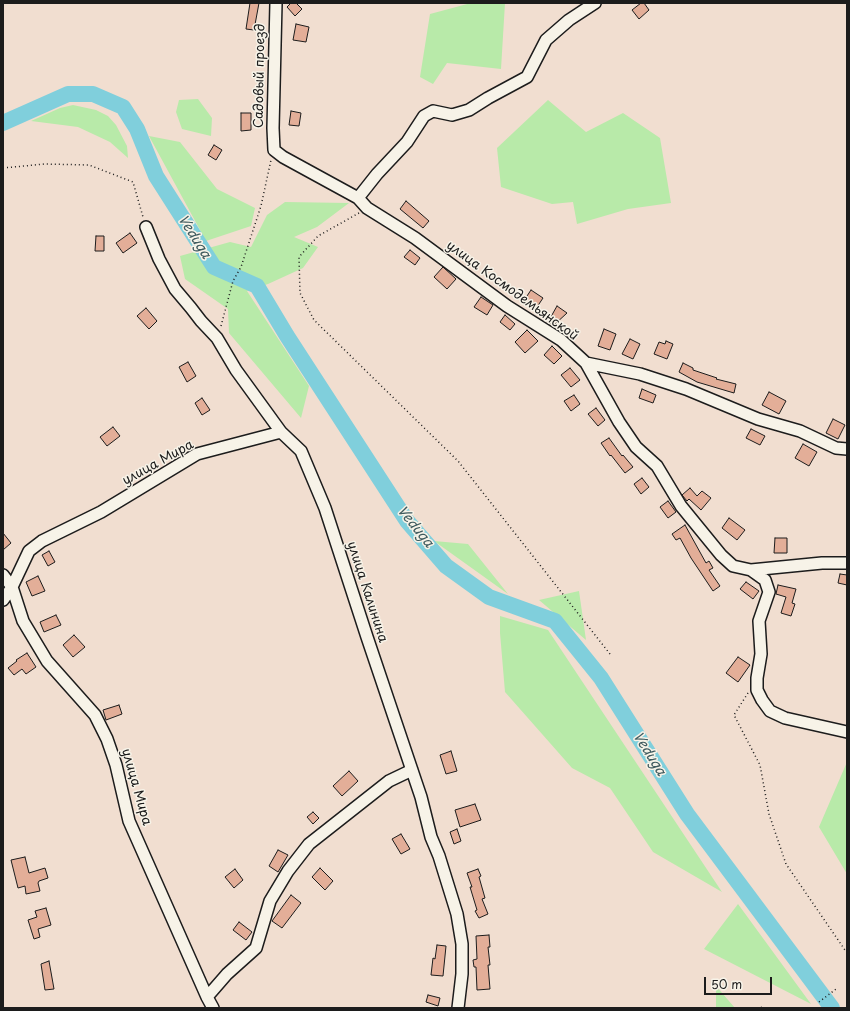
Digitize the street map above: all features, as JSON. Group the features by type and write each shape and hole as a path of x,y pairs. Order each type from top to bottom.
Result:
{"street":[{"name":"Садовый проезд","path":"274,150 273,128 276,3"},
{"path":"358,198 377,174 407,142 424,116 433,111 452,115 469,110 527,77 546,40 569,20 595,3"},
{"name":"улица Космодемьянской","path":"274,150 283,157 358,198 367,208 415,238 506,306 561,340 586,364 619,422 636,447 656,466 686,512 721,555 733,566 751,570"},
{"name":"улица Калинина","path":"146,227 159,259 175,289 201,321 218,338 236,370 281,432 300,451 325,508 421,797 431,837 439,856 457,914 462,944 462,974 458,1008"},
{"path":"586,364 613,368 653,378 686,389 758,419 800,431 836,448 847,449"},
{"name":"улица Мира","path":"3,600 12,587 29,551 42,541 101,512 197,454 281,432"},
{"path":"751,570 847,562"},
{"path":"751,570 765,580 769,592 759,621 761,654 757,678 757,690 762,700 770,711 785,718 847,732"},
{"name":"улица Мира","path":"3,575 12,587 23,621 47,661 96,715 107,739 116,765 129,822 213,1008"},
{"path":"207,997 228,974 256,948 270,901 288,871 310,844 389,781 412,770"}],"path":[{"path":"218,338 233,281 241,267 261,206 274,150"},
{"path":"3,168 44,164 89,165 133,182 146,227"},
{"path":"367,208 318,236 298,257 300,293 314,320 458,461 610,654"},
{"path":"757,678 734,715 760,765 769,814 786,864 847,953"},
{"path":"819,1002 836,989"},
{"path":"757,1008 765,1008"}],"green space":[{"path":"471,3 505,3 501,69 447,63 433,84 420,77 430,14"},
{"path":"198,99 212,118 211,136 182,129 176,112 179,100"},
{"path":"548,100 586,132 623,113 660,138 671,203 628,209 577,224 573,202 552,204 501,187 497,148"},
{"path":"73,105 96,110 108,116 116,125 127,146 128,158 110,142 78,127 31,121 60,108"},
{"path":"149,136 180,142 217,189 255,208 251,226 206,241"},
{"path":"285,202 349,203 317,227 294,237 318,247 303,268 268,284 247,291 309,386 301,418 229,333 228,309 185,279 180,256 230,242 251,247 267,215"},
{"path":"434,541 468,544 508,594"},
{"path":"579,591 586,640 539,600"},
{"path":"500,616 548,630 722,892 653,852 610,788 572,768 505,692"},
{"path":"847,762 847,874 819,827"},
{"path":"738,904 811,1004 704,949"},
{"path":"716,986 735,1008 716,1008"}],"building":[{"path":"250,3 259,3 254,30 246,29"},
{"path":"291,3 296,3 302,9 295,16 287,7"},
{"path":"641,3 644,3 649,10 639,19 632,10"},
{"path":"296,24 309,27 306,42 293,40"},
{"path":"291,111 301,113 299,126 289,125"},
{"path":"241,113 251,113 251,130 241,131"},
{"path":"214,145 222,150 216,160 208,155"},
{"path":"406,201 429,221 423,228 400,209"},
{"path":"130,233 137,243 123,253 116,243"},
{"path":"96,236 104,236 104,251 95,251"},
{"path":"410,250 420,258 415,265 404,257"},
{"path":"443,267 456,279 447,289 434,277"},
{"path":"531,290 543,298 535,310 523,302"},
{"path":"481,297 493,305 487,315 474,307"},
{"path":"557,306 567,313 554,325 548,322"},
{"path":"146,308 157,321 149,329 137,316"},
{"path":"505,315 515,324 510,330 500,322"},
{"path":"604,329 616,334 610,350 598,346"},
{"path":"527,330 538,341 525,353 515,342"},
{"path":"630,339 640,344 633,359 622,354"},
{"path":"666,341 673,344 667,359 654,354 659,342 665,344"},
{"path":"552,346 562,356 554,364 544,355"},
{"path":"188,362 196,376 187,382 179,367"},
{"path":"683,363 693,368 693,370 717,378 716,379 736,384 734,393 697,382 679,372"},
{"path":"570,368 580,380 571,387 561,375"},
{"path":"642,389 656,395 653,403 639,398"},
{"path":"769,392 786,401 779,414 762,405"},
{"path":"574,395 580,404 571,411 564,401"},
{"path":"202,398 210,410 202,415 195,403"},
{"path":"596,408 605,420 598,426 588,414"},
{"path":"833,419 845,425 838,439 826,433"},
{"path":"113,427 120,436 107,446 100,437"},
{"path":"751,429 765,436 760,445 746,438"},
{"path":"609,438 622,456 623,455 633,467 625,473 601,443"},
{"path":"803,444 817,452 809,466 795,458"},
{"path":"642,478 649,487 641,494 634,484"},
{"path":"690,488 697,496 702,491 711,498 701,510 689,499 687,501 682,495"},
{"path":"668,501 676,512 668,518 660,507"},
{"path":"729,518 745,530 737,540 722,528"},
{"path":"685,525 706,563 709,561 713,568 709,570 720,586 713,591 691,558 680,538 676,540 672,534"},
{"path":"3,533 11,543 3,550"},
{"path":"775,538 787,538 787,553 774,553"},
{"path":"49,551 55,562 48,566 42,555"},
{"path":"840,574 847,575 847,585 838,583"},
{"path":"38,576 45,591 32,596 26,582"},
{"path":"746,582 759,591 753,599 740,589"},
{"path":"778,585 796,589 792,603 795,604 791,616 781,613 786,597 776,594"},
{"path":"56,615 61,625 44,632 40,622"},
{"path":"74,635 85,647 73,657 63,645"},
{"path":"27,653 36,667 26,674 22,669 14,675 8,668 17,661 16,660"},
{"path":"738,657 750,665 738,682 726,673"},
{"path":"119,705 122,714 106,720 103,710"},
{"path":"451,751 457,771 446,774 440,755"},
{"path":"349,771 358,781 342,796 333,786"},
{"path":"475,804 481,820 460,827 455,810"},
{"path":"313,812 319,818 313,824 307,817"},
{"path":"457,829 461,841 454,844 450,832"},
{"path":"401,834 410,849 401,854 392,839"},
{"path":"278,850 288,855 278,872 269,866"},
{"path":"25,857 29,873 45,868 48,878 39,881 40,891 26,894 25,886 18,888 11,860"},
{"path":"320,868 333,881 325,890 312,877"},
{"path":"235,869 243,880 234,888 225,877"},
{"path":"478,869 481,876 479,877 485,898 482,899 488,914 479,918 475,911 477,910 467,873"},
{"path":"291,895 301,903 282,928 272,921"},
{"path":"46,908 51,925 38,929 40,937 34,939 28,920 37,917 35,911"},
{"path":"239,922 252,932 246,940 233,930"},
{"path":"489,935 490,947 488,947 490,965 488,965 490,989 477,990 476,967 474,967 473,960 477,959 476,936"},
{"path":"437,945 446,946 443,976 431,975 433,958 435,959"},
{"path":"49,961 54,989 45,990 41,964"},
{"path":"428,995 440,998 438,1006 426,1002"}],"waterway":[{"name":"Veduga","path":"3,123 68,94 93,94 123,107 137,129 156,176 214,267 257,286 287,336 407,521 446,566 489,597 555,621 601,678 687,814 832,1008"}]}
